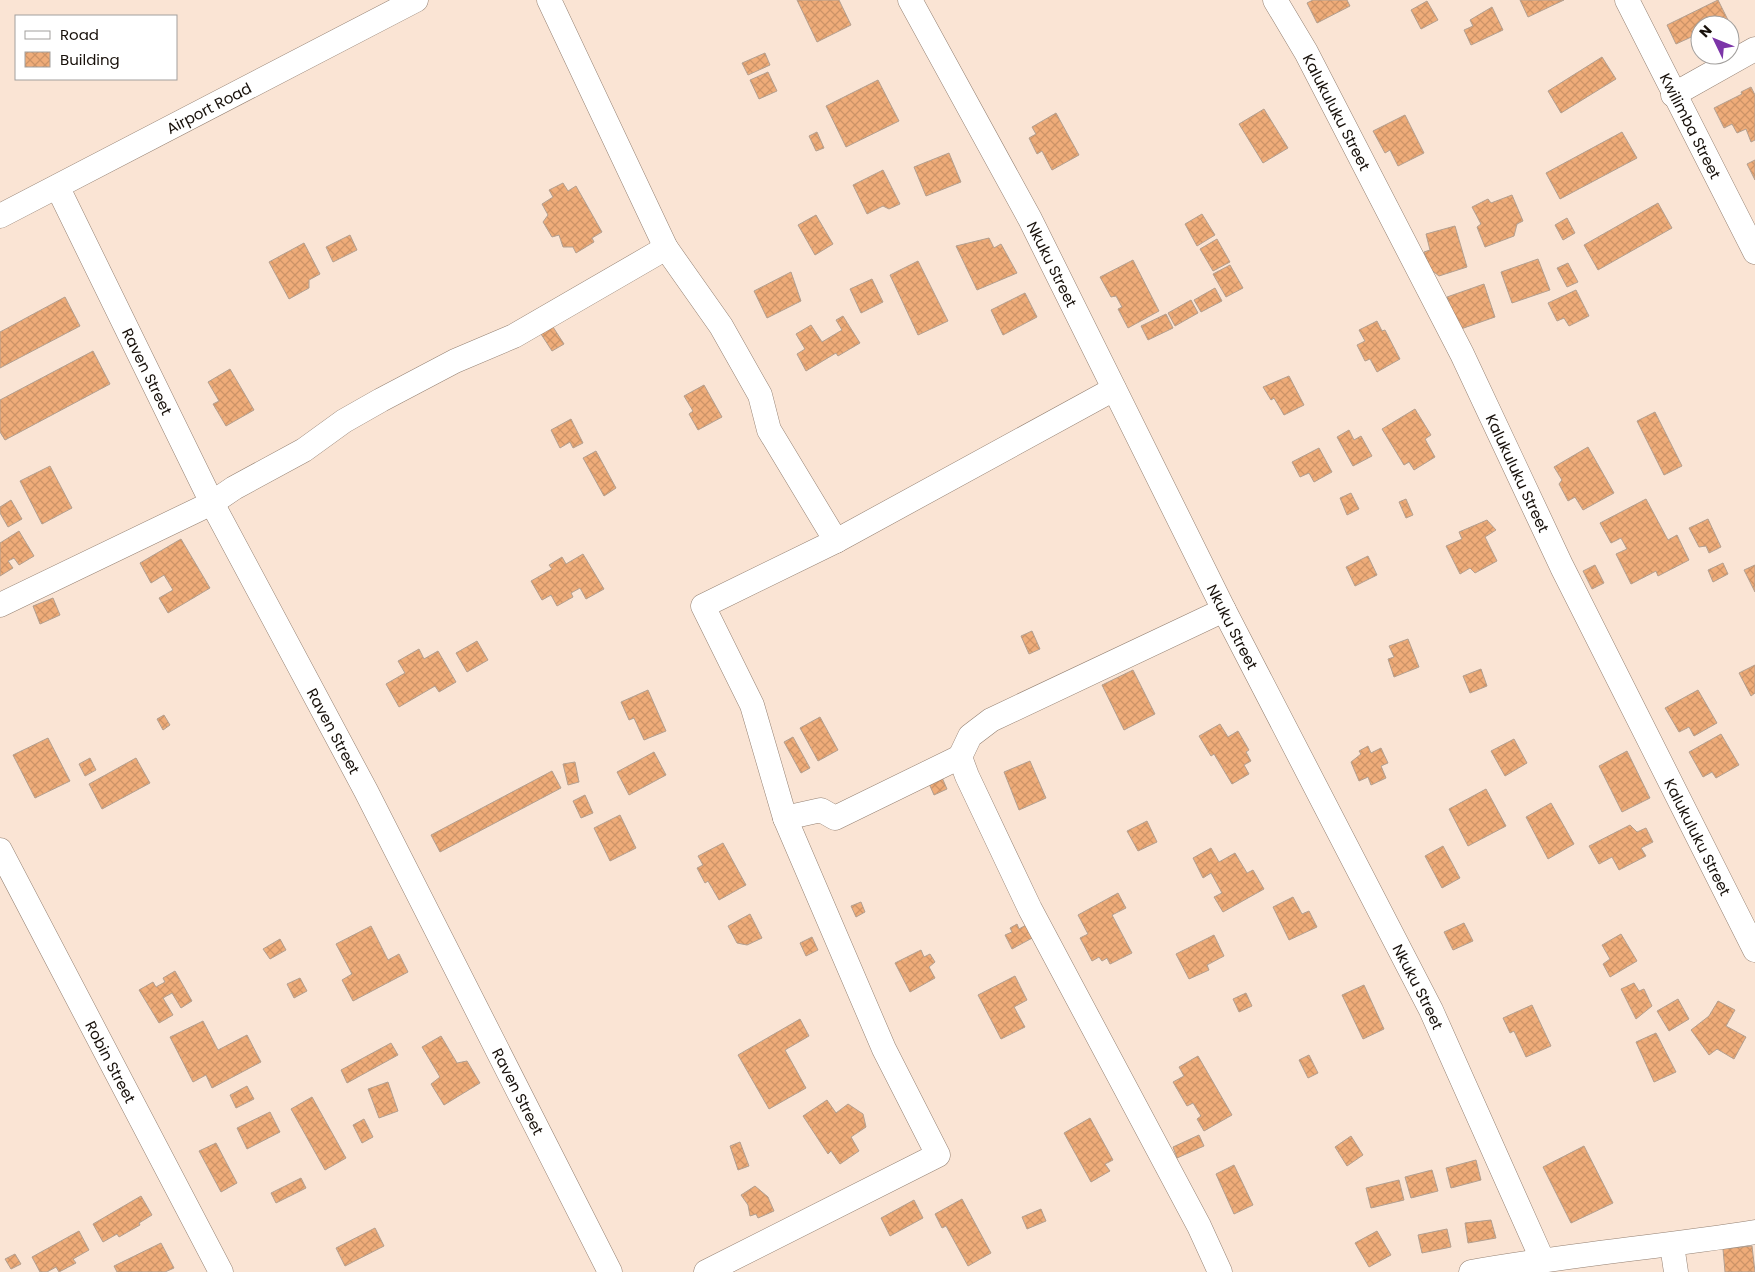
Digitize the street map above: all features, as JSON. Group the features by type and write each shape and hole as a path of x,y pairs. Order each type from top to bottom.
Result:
{"street":[{"name":"Airport Road","path":"0,216 58,188 416,0"},
{"path":"549,0 666,248 721,326 760,395 769,430 836,541"},
{"name":"Nkuku Street","path":"910,0 1030,219 1224,610 1431,1010 1542,1259"},
{"name":"Kalukuluku Street","path":"1275,0 1306,52 1457,346 1562,567 1755,950"},
{"name":"Kwilimba Street","path":"1627,0 1673,95 1755,252"},
{"path":"1673,95 1755,49"},
{"name":"Raven Street","path":"58,188 212,504 366,791 610,1272"},
{"path":"0,605 212,504 234,488 304,450 344,421 381,400 455,361 514,336 666,248"},
{"path":"706,1272 938,1155 884,1049 785,818 752,705 703,606 836,541 1114,389"},
{"path":"785,818 821,810 836,818 960,757 970,736 991,720 1224,610"},
{"path":"960,757 967,776 1030,909 1199,1226 1220,1272"},
{"name":"Robin Street","path":"0,850 222,1272"},
{"path":"1471,1272 1542,1259 1672,1245 1755,1232"},
{"path":"1672,1245 1676,1272"}],"building":[{"path":"797,0 839,0 851,25 817,42"},
{"path":"1313,0 1347,0 1350,6 1317,23 1307,3"},
{"path":"1520,0 1564,0 1528,17"},
{"path":"1718,0 1726,15 1690,15 1690,38 1676,44 1667,25"},
{"path":"1427,1 1438,20 1421,29 1411,10"},
{"path":"1492,7 1503,30 1471,45 1464,30 1473,26 1470,20"},
{"path":"765,53 770,65 748,75 742,63"},
{"path":"1602,57 1616,79 1561,113 1548,91"},
{"path":"768,72 777,91 759,99 750,80"},
{"path":"878,80 899,121 846,147 826,106"},
{"path":"1751,87 1755,95 1755,140 1751,142 1746,129 1737,133 1732,124 1724,128 1714,108 1742,94 1741,92"},
{"path":"1264,109 1288,148 1263,163 1239,124"},
{"path":"1056,113 1079,155 1052,170 1042,151 1037,154 1029,138 1036,134 1032,127"},
{"path":"1405,115 1424,153 1398,166 1390,150 1385,153 1373,131"},
{"path":"817,132 824,148 816,151 809,136"},
{"path":"1622,132 1637,158 1560,199 1546,173"},
{"path":"949,153 961,182 926,196 914,167"},
{"path":"1755,160 1755,180 1747,164"},
{"path":"883,170 900,204 889,209 883,206 867,214 853,185"},
{"path":"563,183 568,191 576,186 602,232 592,238 594,242 576,253 573,247 563,247 559,235 552,237 543,222 548,215 542,204 553,197 549,190"},
{"path":"1512,195 1523,221 1517,224 1514,236 1485,247 1477,227 1481,224 1472,207 1488,199 1491,203"},
{"path":"1658,203 1672,228 1598,270 1584,245"},
{"path":"1202,214 1215,235 1197,246 1185,224"},
{"path":"816,215 833,244 815,255 798,225"},
{"path":"1567,218 1575,233 1563,240 1555,225"},
{"path":"1455,226 1467,267 1439,276 1429,268 1424,252 1430,250 1426,234"},
{"path":"350,235 357,250 333,262 326,247"},
{"path":"989,238 994,248 1001,244 1017,273 977,290 956,246"},
{"path":"1217,239 1230,262 1213,271 1200,249"},
{"path":"304,243 320,274 309,280 309,288 289,299 269,262"},
{"path":"1538,259 1550,290 1512,303 1501,272"},
{"path":"1133,260 1159,311 1128,328 1118,309 1122,307 1116,296 1111,297 1100,277"},
{"path":"918,261 948,321 918,335 890,275"},
{"path":"1568,263 1578,282 1567,287 1557,268"},
{"path":"1230,265 1243,288 1226,297 1213,274"},
{"path":"791,272 801,301 767,318 754,291"},
{"path":"872,279 883,302 861,313 850,289"},
{"path":"1484,284 1495,317 1458,330 1447,297"},
{"path":"1215,288 1222,301 1201,312 1194,300"},
{"path":"1576,290 1589,316 1569,326 1564,318 1557,321 1548,303"},
{"path":"1025,293 1037,317 1003,335 991,310"},
{"path":"65,297 80,326 0,368 0,332"},
{"path":"1191,300 1198,313 1175,326 1168,313"},
{"path":"1166,314 1173,328 1148,340 1141,326"},
{"path":"843,316 860,343 838,356 836,353 806,371 797,354 805,349 796,334 811,325 822,342 842,330 836,320"},
{"path":"1377,321 1382,331 1385,330 1400,359 1377,372 1370,359 1365,361 1357,345 1365,341 1359,330"},
{"path":"553,327 564,344 552,351 541,334"},
{"path":"93,351 110,384 5,440 0,432 0,400"},
{"path":"230,369 254,410 226,426 213,404 219,401 208,382"},
{"path":"1289,376 1304,405 1284,415 1274,398 1271,400 1263,387"},
{"path":"704,385 722,417 698,430 689,414 693,411 684,396"},
{"path":"1415,409 1431,435 1425,439 1435,457 1414,470 1409,462 1404,465 1382,429"},
{"path":"1655,412 1682,466 1664,475 1637,421"},
{"path":"571,419 583,443 573,448 570,442 560,448 551,430"},
{"path":"1349,430 1354,440 1361,436 1372,456 1353,466 1337,437"},
{"path":"1588,447 1614,493 1583,510 1575,497 1568,501 1559,484 1562,480 1554,467"},
{"path":"1319,448 1332,472 1314,482 1309,473 1300,477 1292,462"},
{"path":"596,451 616,488 604,496 583,458"},
{"path":"50,466 72,508 42,524 20,481"},
{"path":"1351,493 1359,509 1347,515 1340,498"},
{"path":"1406,499 1413,515 1406,518 1399,502"},
{"path":"1646,499 1668,540 1677,535 1689,560 1658,576 1656,571 1631,584 1616,554 1627,549 1621,538 1611,543 1600,523"},
{"path":"11,500 22,519 8,527 0,513 0,507"},
{"path":"1708,519 1721,547 1709,553 1706,546 1699,547 1689,528"},
{"path":"1487,520 1496,530 1485,537 1497,561 1475,573 1470,568 1460,574 1446,546 1462,539 1459,532"},
{"path":"19,531 34,556 19,565 14,558 8,561 13,568 0,576 0,543"},
{"path":"181,539 210,588 168,613 159,598 173,590 164,575 151,583 140,563"},
{"path":"583,554 604,589 586,599 580,588 571,593 573,597 557,606 551,595 542,600 531,581 552,569 549,565 562,557 566,564"},
{"path":"1368,556 1377,575 1355,586 1346,567"},
{"path":"1723,563 1728,574 1713,582 1708,570"},
{"path":"1595,565 1604,583 1592,589 1583,571"},
{"path":"1755,565 1755,592 1744,570"},
{"path":"53,598 60,615 40,624 33,606"},
{"path":"1032,631 1040,649 1029,654 1021,636"},
{"path":"1408,639 1419,667 1394,677 1388,659 1394,657 1389,646"},
{"path":"477,641 488,660 467,672 456,653"},
{"path":"419,649 424,659 438,651 456,682 439,692 435,686 399,707 386,684 405,673 398,661"},
{"path":"1755,665 1755,693 1751,696 1739,673"},
{"path":"1481,669 1487,686 1470,693 1463,676"},
{"path":"1133,670 1155,714 1124,730 1102,685"},
{"path":"648,690 666,731 644,740 634,718 629,720 621,702"},
{"path":"1698,690 1717,723 1694,736 1689,727 1679,732 1665,708"},
{"path":"164,715 170,725 163,730 157,719"},
{"path":"820,717 838,750 818,761 800,728"},
{"path":"1220,724 1228,737 1238,731 1249,750 1246,752 1251,761 1244,765 1249,774 1232,784 1214,754 1211,756 1199,736"},
{"path":"1721,734 1739,765 1716,778 1712,772 1703,777 1689,752"},
{"path":"793,737 810,768 801,773 784,742"},
{"path":"48,738 70,781 35,798 13,755"},
{"path":"1514,739 1527,763 1505,776 1491,751"},
{"path":"1368,746 1371,753 1381,748 1388,763 1381,766 1386,778 1371,785 1368,777 1359,781 1351,762 1361,754 1359,751"},
{"path":"1627,751 1650,798 1622,812 1599,766"},
{"path":"654,752 666,775 629,795 617,772"},
{"path":"90,758 96,770 85,776 79,764"},
{"path":"136,758 150,783 102,809 89,784"},
{"path":"1030,761 1046,798 1019,810 1004,772"},
{"path":"575,762 579,782 568,785 563,764"},
{"path":"552,771 561,788 440,852 431,835"},
{"path":"940,773 947,789 934,795 927,779"},
{"path":"1486,789 1506,826 1468,846 1449,809"},
{"path":"585,795 593,813 581,818 573,801"},
{"path":"1551,803 1574,844 1548,859 1526,817"},
{"path":"620,815 636,848 610,861 594,828"},
{"path":"1147,821 1157,842 1138,851 1127,831"},
{"path":"1630,825 1637,832 1646,828 1653,842 1641,848 1646,856 1619,870 1612,857 1599,864 1589,846"},
{"path":"723,843 746,885 719,900 708,881 705,883 697,868 703,865 698,856"},
{"path":"1443,846 1460,878 1442,888 1425,856"},
{"path":"1211,848 1219,862 1235,853 1247,873 1253,870 1264,889 1223,912 1214,897 1222,893 1211,873 1203,878 1193,858"},
{"path":"1118,893 1126,908 1112,915 1132,953 1110,964 1107,958 1102,961 1099,957 1092,961 1080,938 1088,934 1078,915"},
{"path":"1293,897 1302,914 1309,911 1317,927 1289,940 1273,907"},
{"path":"861,902 865,912 856,917 851,906"},
{"path":"750,914 762,938 747,945 737,943 728,926"},
{"path":"1464,923 1473,941 1453,950 1444,932"},
{"path":"1017,924 1019,929 1028,924 1034,937 1012,949 1005,935 1012,932 1010,928"},
{"path":"371,926 388,960 399,954 408,972 353,1001 342,980 352,974 336,944"},
{"path":"1621,934 1637,961 1610,977 1603,964 1610,959 1602,945"},
{"path":"1214,935 1224,956 1207,965 1209,970 1189,979 1176,954"},
{"path":"812,937 818,950 806,956 800,943"},
{"path":"280,939 286,950 270,959 263,949"},
{"path":"921,950 924,957 930,954 935,962 929,967 935,978 910,992 895,963"},
{"path":"175,971 192,1001 181,1008 172,993 163,998 173,1015 159,1023 139,990 153,982 156,987 165,982 163,978"},
{"path":"1015,976 1027,1000 1014,1007 1025,1027 1001,1039 978,995"},
{"path":"300,978 307,991 294,998 287,984"},
{"path":"1634,983 1639,991 1644,989 1652,1006 1636,1019 1621,989"},
{"path":"1364,985 1384,1029 1363,1039 1342,995"},
{"path":"1246,993 1252,1006 1239,1012 1233,999"},
{"path":"1678,999 1689,1019 1669,1031 1657,1011"},
{"path":"1718,1001 1735,1010 1726,1026 1746,1037 1734,1059 1717,1049 1709,1055 1691,1030 1709,1016"},
{"path":"1532,1005 1551,1046 1526,1057 1514,1031 1510,1033 1503,1018"},
{"path":"800,1019 809,1036 785,1050 806,1088 769,1109 738,1055"},
{"path":"203,1021 218,1050 247,1035 261,1062 212,1088 206,1075 193,1082 170,1037"},
{"path":"1656,1033 1676,1072 1654,1082 1636,1042"},
{"path":"441,1036 457,1063 467,1061 480,1083 444,1105 431,1084 440,1077 422,1047"},
{"path":"391,1043 398,1055 347,1083 341,1070"},
{"path":"1309,1055 1318,1073 1308,1078 1299,1060"},
{"path":"1198,1056 1232,1115 1204,1131 1197,1119 1201,1116 1193,1103 1187,1106 1173,1082 1184,1076 1179,1067"},
{"path":"388,1082 398,1111 379,1118 368,1089"},
{"path":"247,1086 254,1099 236,1108 230,1095"},
{"path":"312,1097 346,1158 325,1170 291,1109"},
{"path":"827,1100 836,1113 848,1104 863,1114 866,1127 851,1137 859,1151 840,1164 831,1151 828,1154 803,1116"},
{"path":"270,1112 280,1132 247,1149 237,1128"},
{"path":"1090,1118 1113,1160 1105,1164 1110,1171 1091,1182 1064,1133"},
{"path":"364,1119 373,1137 362,1143 353,1125"},
{"path":"1199,1135 1204,1146 1177,1158 1173,1147"},
{"path":"1351,1136 1363,1155 1347,1166 1335,1147"},
{"path":"740,1142 749,1166 738,1170 730,1146"},
{"path":"216,1143 237,1183 221,1192 199,1151"},
{"path":"1584,1146 1613,1203 1571,1223 1543,1167"},
{"path":"1476,1160 1481,1180 1451,1188 1446,1168"},
{"path":"1234,1165 1253,1205 1234,1214 1216,1174"},
{"path":"1432,1170 1438,1191 1411,1198 1405,1177"},
{"path":"301,1178 306,1188 276,1203 271,1193"},
{"path":"1399,1180 1404,1200 1371,1208 1366,1188"},
{"path":"755,1186 768,1197 774,1211 758,1218 756,1214 750,1216 748,1205 741,1195"},
{"path":"141,1196 152,1215 139,1223 140,1225 119,1237 117,1234 103,1242 93,1224"},
{"path":"962,1199 991,1253 968,1266 946,1226 942,1228 935,1214"},
{"path":"914,1200 923,1218 890,1236 881,1218"},
{"path":"1041,1209 1046,1221 1027,1229 1022,1217"},
{"path":"1491,1220 1496,1238 1468,1243 1465,1223"},
{"path":"375,1228 384,1246 345,1266 336,1248"},
{"path":"1447,1229 1451,1247 1422,1253 1418,1235"},
{"path":"79,1231 89,1250 73,1259 76,1263 59,1272 56,1267 47,1272 40,1272 32,1257"},
{"path":"1377,1231 1391,1255 1369,1267 1355,1243"},
{"path":"161,1243 174,1268 165,1272 117,1272 114,1266"},
{"path":"1752,1246 1755,1272 1725,1272 1723,1249"},
{"path":"15,1254 21,1264 11,1269 5,1259"}]}
